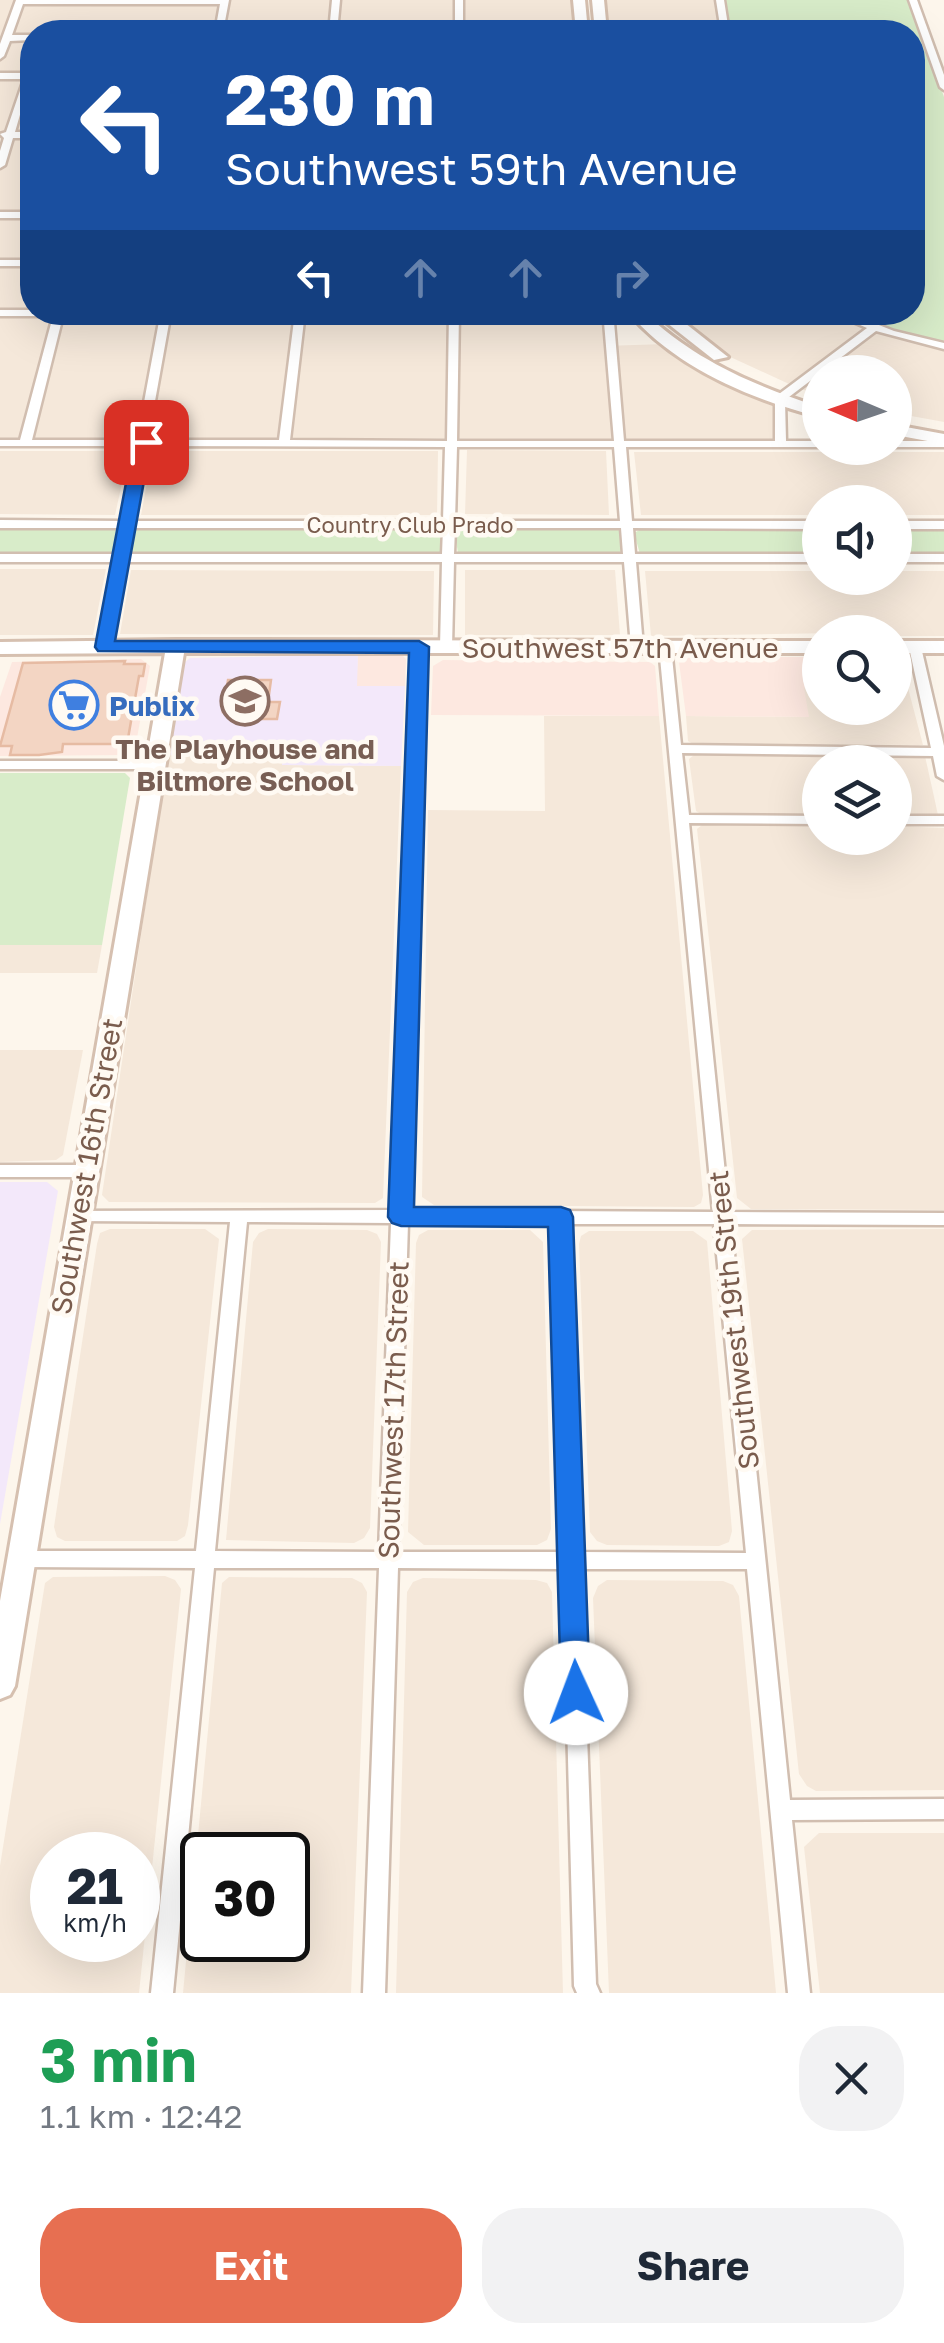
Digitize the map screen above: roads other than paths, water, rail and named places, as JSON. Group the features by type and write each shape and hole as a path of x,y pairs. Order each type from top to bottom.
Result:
{"street":[{"path":"0,56 19,1 224,1"},
{"path":"925,32 943,81"},
{"path":"6,38 20,38"},
{"path":"0,165 5,135 20,101"},
{"path":"26,443 56,325"},
{"path":"104,647 164,325"},
{"path":"284,444 298,325"},
{"path":"446,647 454,325"},
{"path":"609,325 637,647"},
{"path":"649,325 703,364 802,396"},
{"path":"677,325 712,352 802,402"},
{"path":"867,325 944,346"},
{"path":"781,444 777,408 786,394 874,328"},
{"path":"912,420 944,426"},
{"path":"912,434 944,442"},
{"path":"912,443 944,442"},
{"path":"0,443 802,444"},
{"name":"Country Club Prado","path":"0,524 802,525"},
{"path":"912,525 944,525"},
{"name":"Country Club Prado","path":"0,558 802,558"},
{"path":"912,558 944,558"},
{"name":"Southwest 16th Street","path":"0,1686 176,646"},
{"name":"Southwest 17th Street","path":"374,1993 419,647"},
{"name":"Southwest 19th Street","path":"665,647 799,1993"},
{"name":"Southwest 57th Avenue","path":"0,648 802,648"},
{"path":"912,648 944,648"},
{"path":"912,668 941,752 944,776"},
{"path":"676,749 941,752"},
{"path":"0,765 154,765"},
{"path":"682,819 802,820"},
{"path":"912,820 944,820"},
{"path":"0,1171 85,1171"},
{"path":"77,1215 944,1218"},
{"path":"162,1993 239,1216"},
{"path":"561,1217 585,1991"},
{"path":"21,1558 756,1562"},
{"path":"779,1810 944,1809"}],"place":[{"name":"The Playhouse and Biltmore School","path":"245,701"},
{"name":"Publix","path":"74,705"}]}
